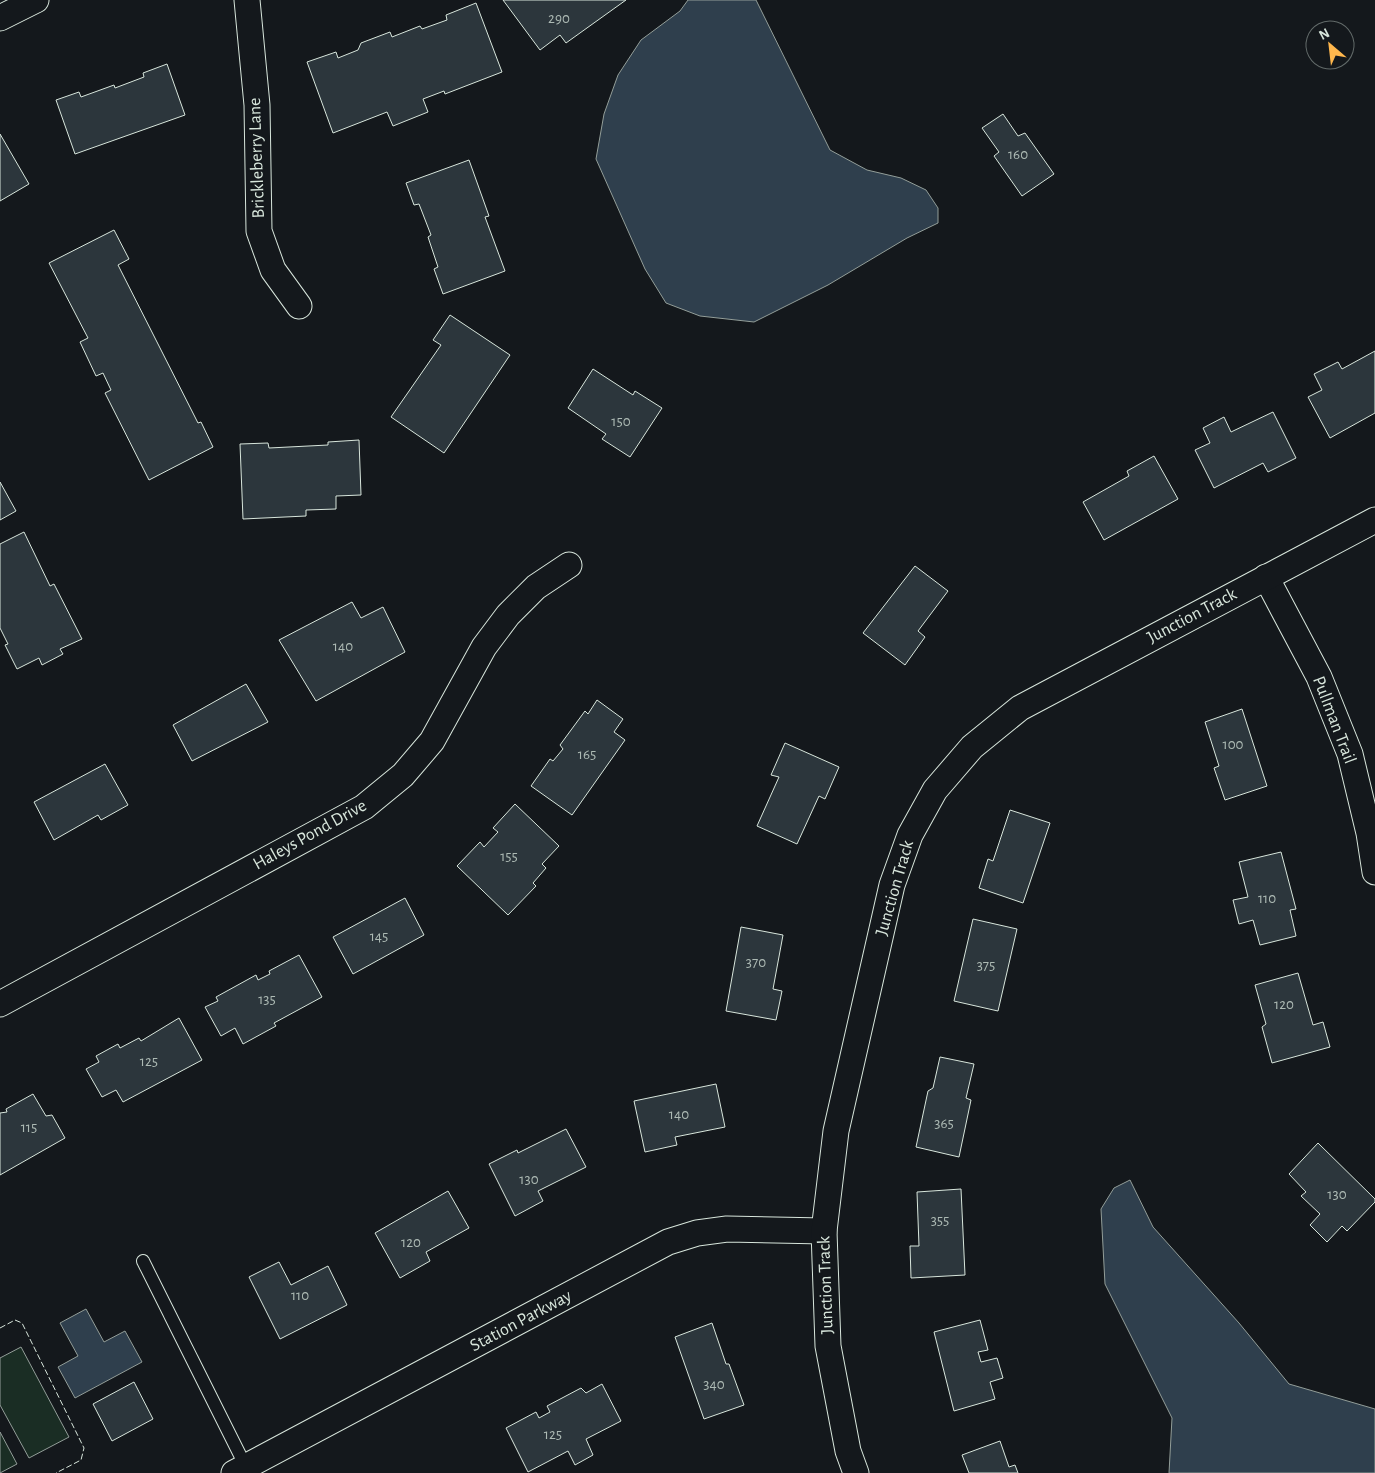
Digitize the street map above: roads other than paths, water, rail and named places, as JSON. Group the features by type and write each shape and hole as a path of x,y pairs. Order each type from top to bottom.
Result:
{"street":[{"path":"0,18 36,0"},
{"name":"Brickleberry Lane","path":"247,0 257,105 259,231 273,270 299,306"},
{"name":"Junction Track","path":"856,1473 848,1451 828,1346 824,1231 836,1131 892,885 910,835 935,790 972,747 1020,708 1375,520"},
{"name":"Haleys Pond Drive","path":"0,1004 364,808 403,775 432,741 484,647 508,615 536,587 569,564"},
{"name":"Pullman Trail","path":"1266,577 1319,678 1350,754 1369,832 1375,872"},
{"name":"Station Parkway","path":"243,1471 668,1242 697,1233 727,1228 824,1231"}],"lane":[{"path":"143,1262 243,1471"}],"water":[{"path":"688,0 756,0 830,150 867,170 901,178 926,190 938,208 938,223 907,238 828,285 754,322 700,316 666,303 645,269 596,159 604,114 618,75 641,40 680,11"},
{"path":"1130,1180 1153,1227 1239,1323 1289,1384 1375,1409 1375,1473 1169,1473 1172,1418 1105,1284 1101,1209 1114,1188"},
{"path":"86,1309 104,1342 125,1331 142,1362 75,1398 58,1367 78,1356 60,1323"}]}
